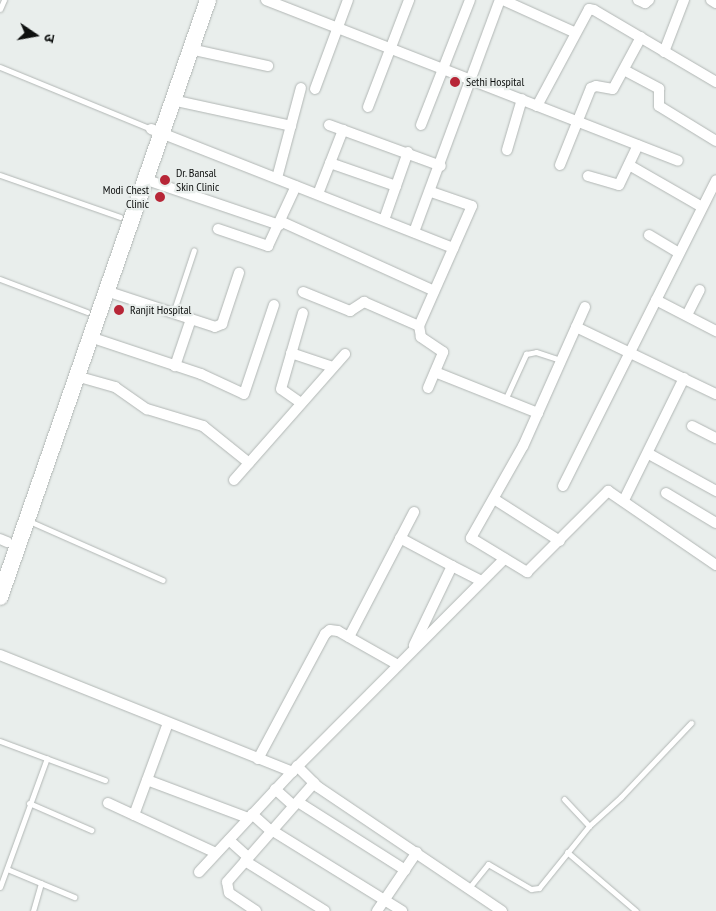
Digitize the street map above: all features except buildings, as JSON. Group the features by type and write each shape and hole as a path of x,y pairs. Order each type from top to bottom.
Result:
{"highway":[{"path":"0,598 144,178 196,0"},
{"path":"0,564 4,541 120,217 156,132 172,100 208,0"}],"street":[{"path":"266,0 470,78 678,161"},
{"path":"315,89 348,0"},
{"path":"368,107 392,49 409,0"},
{"path":"421,125 470,0"},
{"path":"414,232 441,166 470,78 501,0 574,32"},
{"path":"638,0 645,3 649,0"},
{"path":"664,52 684,0"},
{"path":"711,0 716,3"},
{"path":"537,106 589,5 716,82"},
{"path":"560,165 576,121 591,88 596,86 611,91 641,37"},
{"path":"190,49 268,66"},
{"path":"624,70 659,89 659,106 716,141"},
{"path":"277,178 301,88"},
{"path":"507,150 522,99"},
{"path":"172,100 291,126"},
{"path":"329,125 408,152 441,166"},
{"path":"318,194 343,130"},
{"path":"156,132 453,248"},
{"path":"588,176 619,185 638,145"},
{"path":"384,220 408,152"},
{"path":"330,163 396,186"},
{"path":"629,165 702,207"},
{"path":"144,178 279,223 434,291"},
{"path":"563,486 716,180"},
{"path":"218,229 268,246 296,186"},
{"path":"428,388 436,372 442,352 421,337 419,326 472,206 430,192"},
{"path":"649,236 679,253"},
{"path":"106,291 215,327 222,324 239,273"},
{"path":"687,315 700,290"},
{"path":"303,292 347,311 364,302 419,326"},
{"path":"656,300 716,331"},
{"path":"90,337 246,393 274,305"},
{"path":"585,306 538,413 494,499 471,538 526,572 560,541 604,492 613,492 716,565"},
{"path":"301,403 280,390 304,313"},
{"path":"175,366 191,319"},
{"path":"576,327 716,394"},
{"path":"291,353 333,367"},
{"path":"234,480 345,354"},
{"path":"436,372 538,413"},
{"path":"76,376 115,387 147,409 203,426 249,463"},
{"path":"624,500 649,454 684,378"},
{"path":"692,426 716,438"},
{"path":"649,454 716,491"},
{"path":"666,494 716,523"},
{"path":"494,499 560,541"},
{"path":"349,637 414,512"},
{"path":"400,538 481,581"},
{"path":"199,872 294,769 504,559"},
{"path":"410,653 452,566"},
{"path":"258,758 325,634 330,630 349,637 398,665"},
{"path":"0,655 258,758 294,769 502,911"},
{"path":"134,815 168,723"},
{"path":"147,780 250,816 402,911"},
{"path":"256,911 226,888 247,859 314,783"},
{"path":"275,789 296,804 405,870"},
{"path":"108,803 216,853"},
{"path":"228,840 247,859 325,911"},
{"path":"377,911 417,852"}],"lane":[{"path":"0,9 4,0"},
{"path":"0,67 156,132"},
{"path":"0,175 120,217"},
{"path":"173,314 194,250"},
{"path":"0,279 87,312"},
{"path":"505,400 526,354 536,352 561,360"},
{"path":"26,520 163,580"},
{"path":"468,889 488,864 535,889 589,826 621,797 691,723"},
{"path":"0,742 105,780"},
{"path":"0,887 29,803 47,758"},
{"path":"564,799 589,826"},
{"path":"29,803 91,830"},
{"path":"567,852 636,911"},
{"path":"7,869 74,897"},
{"path":"33,911 41,883"}],"place":[{"name":"Sethi Hospital","path":"455,82"},
{"name":"Dr. Bansal Skin Clinic","path":"165,180"},
{"name":"Modi Chest Clinic","path":"160,197"},
{"name":"Ranjit Hospital","path":"119,310"}]}
